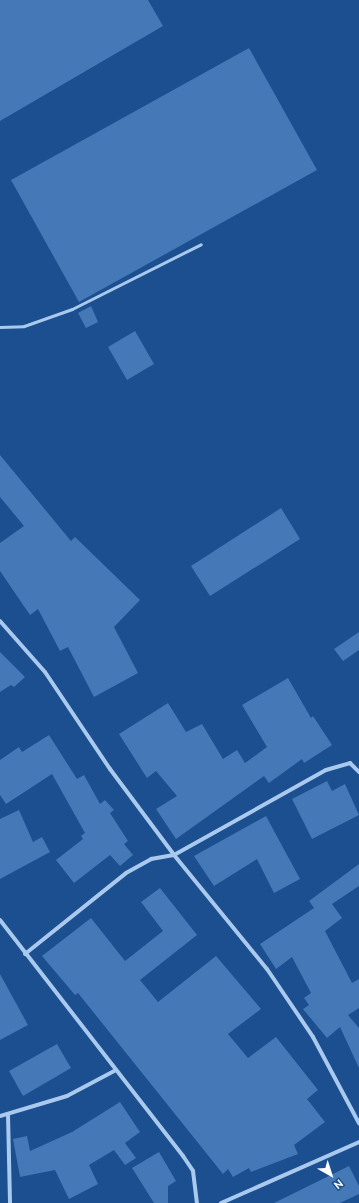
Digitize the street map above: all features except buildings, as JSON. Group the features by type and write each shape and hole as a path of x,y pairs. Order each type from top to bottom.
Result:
{"street":[{"path":"0,621 45,672 110,769 174,855 267,969 313,1037 359,1123"},
{"path":"25,954 126,873 151,859 174,855 326,770 350,763 359,772"},
{"path":"0,920 193,1171 197,1203"},
{"path":"0,1116 66,1096 116,1070"},
{"path":"8,1114 10,1203"},
{"path":"221,1203 359,1142"}],"lane":[{"path":"0,327 24,326 72,309 201,244"}]}
